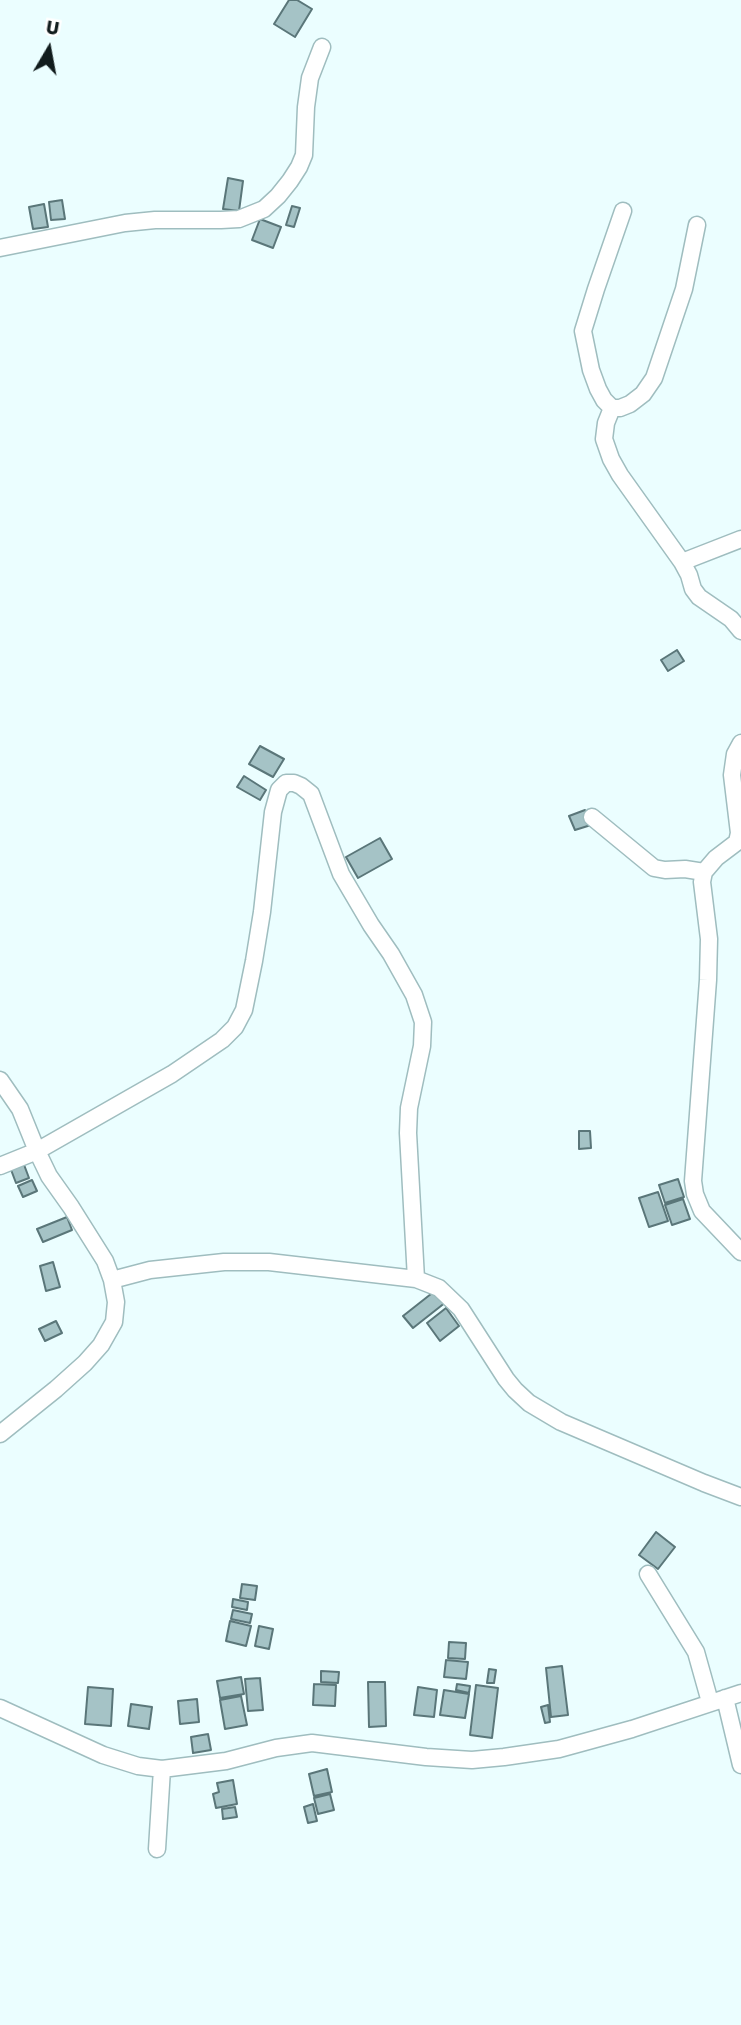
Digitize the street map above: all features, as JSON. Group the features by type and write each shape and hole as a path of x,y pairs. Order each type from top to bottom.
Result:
{"street":[{"path":"0,248 125,223 239,219 264,209 290,181 304,155 310,78 322,47"},
{"path":"623,211 583,331 598,390 612,408 630,404 643,394 654,378 684,289 697,225"},
{"path":"612,408 604,439 620,475 682,562 699,597 731,619 741,631"},
{"path":"682,562 741,539"},
{"path":"741,743 735,754 732,775 739,833 737,842 716,858 704,872 702,895 709,939 708,981 693,1181 702,1211 741,1252"},
{"path":"0,1166 37,1151 172,1074 214,1046 235,1027 244,1010 254,961 273,812 279,790 286,783 294,783 311,794 341,874 356,903 397,964 414,995 423,1022 422,1046 409,1108 408,1133 416,1279"},
{"path":"592,817 654,868 704,872"},
{"path":"0,1080 20,1109 49,1176 104,1261 112,1280 116,1302 114,1322 102,1345 85,1363 0,1433"},
{"path":"112,1280 150,1270 223,1262 269,1262 416,1279 439,1288 461,1309 506,1379 530,1404 561,1422 741,1497"},
{"path":"648,1574 726,1698 741,1765"},
{"path":"0,1708 103,1755 138,1766 162,1769 226,1761 276,1748 312,1743 426,1757 472,1760 504,1757 559,1749 632,1729 726,1698"},
{"path":"157,1849 162,1769"}],"building":[{"path":"289,0 297,0 312,9 295,37 274,24"},
{"path":"228,178 243,181 239,211 223,209"},
{"path":"62,200 65,219 51,220 49,202"},
{"path":"44,204 48,227 33,229 29,207"},
{"path":"292,206 300,208 294,227 286,225"},
{"path":"260,219 281,227 273,248 252,240"},
{"path":"677,650 684,661 668,671 661,660"},
{"path":"260,746 284,759 273,777 249,764"},
{"path":"244,776 266,790 260,800 237,787"},
{"path":"585,810 591,825 575,830 569,816"},
{"path":"380,838 392,859 358,878 346,857"},
{"path":"579,1131 590,1131 591,1148 579,1149"},
{"path":"23,1162 29,1178 16,1183 10,1167"},
{"path":"678,1179 684,1197 665,1203 659,1185"},
{"path":"32,1180 37,1191 23,1197 18,1186"},
{"path":"658,1192 668,1221 649,1227 639,1198"},
{"path":"683,1199 690,1219 672,1225 665,1205"},
{"path":"67,1217 72,1230 43,1242 37,1229"},
{"path":"53,1262 60,1287 46,1291 40,1266"},
{"path":"436,1290 446,1302 413,1328 403,1316"},
{"path":"446,1308 459,1326 440,1341 427,1323"},
{"path":"56,1321 62,1333 45,1341 39,1329"},
{"path":"656,1532 675,1547 658,1569 639,1555"},
{"path":"242,1584 257,1586 255,1600 240,1598"},
{"path":"233,1599 248,1602 247,1610 232,1607"},
{"path":"233,1610 252,1614 250,1623 231,1619"},
{"path":"230,1621 251,1626 246,1646 226,1641"},
{"path":"259,1626 273,1629 269,1649 255,1646"},
{"path":"449,1642 466,1643 465,1659 448,1658"},
{"path":"446,1660 468,1662 466,1679 444,1677"},
{"path":"562,1666 568,1715 551,1717 546,1668"},
{"path":"489,1669 496,1670 494,1683 487,1683"},
{"path":"321,1671 339,1672 338,1683 321,1682"},
{"path":"241,1677 244,1694 220,1698 217,1681"},
{"path":"260,1678 263,1710 248,1711 245,1679"},
{"path":"368,1682 385,1682 386,1726 369,1727"},
{"path":"314,1684 336,1685 335,1706 313,1705"},
{"path":"457,1684 470,1686 469,1693 456,1690"},
{"path":"476,1685 498,1688 492,1738 470,1735"},
{"path":"88,1687 113,1689 111,1726 85,1724"},
{"path":"418,1687 437,1690 434,1717 414,1715"},
{"path":"444,1690 469,1694 465,1718 440,1715"},
{"path":"241,1696 247,1725 225,1729 220,1700"},
{"path":"197,1699 199,1722 180,1724 178,1701"},
{"path":"131,1704 152,1707 149,1729 128,1726"},
{"path":"548,1705 550,1722 545,1723 541,1707"},
{"path":"208,1734 211,1750 193,1753 191,1737"},
{"path":"327,1769 332,1792 314,1796 309,1774"},
{"path":"233,1780 237,1804 216,1808 213,1794 219,1792 217,1783"},
{"path":"330,1794 334,1810 318,1814 314,1798"},
{"path":"313,1804 317,1821 308,1823 304,1807"},
{"path":"235,1807 237,1817 223,1819 222,1809"}]}
